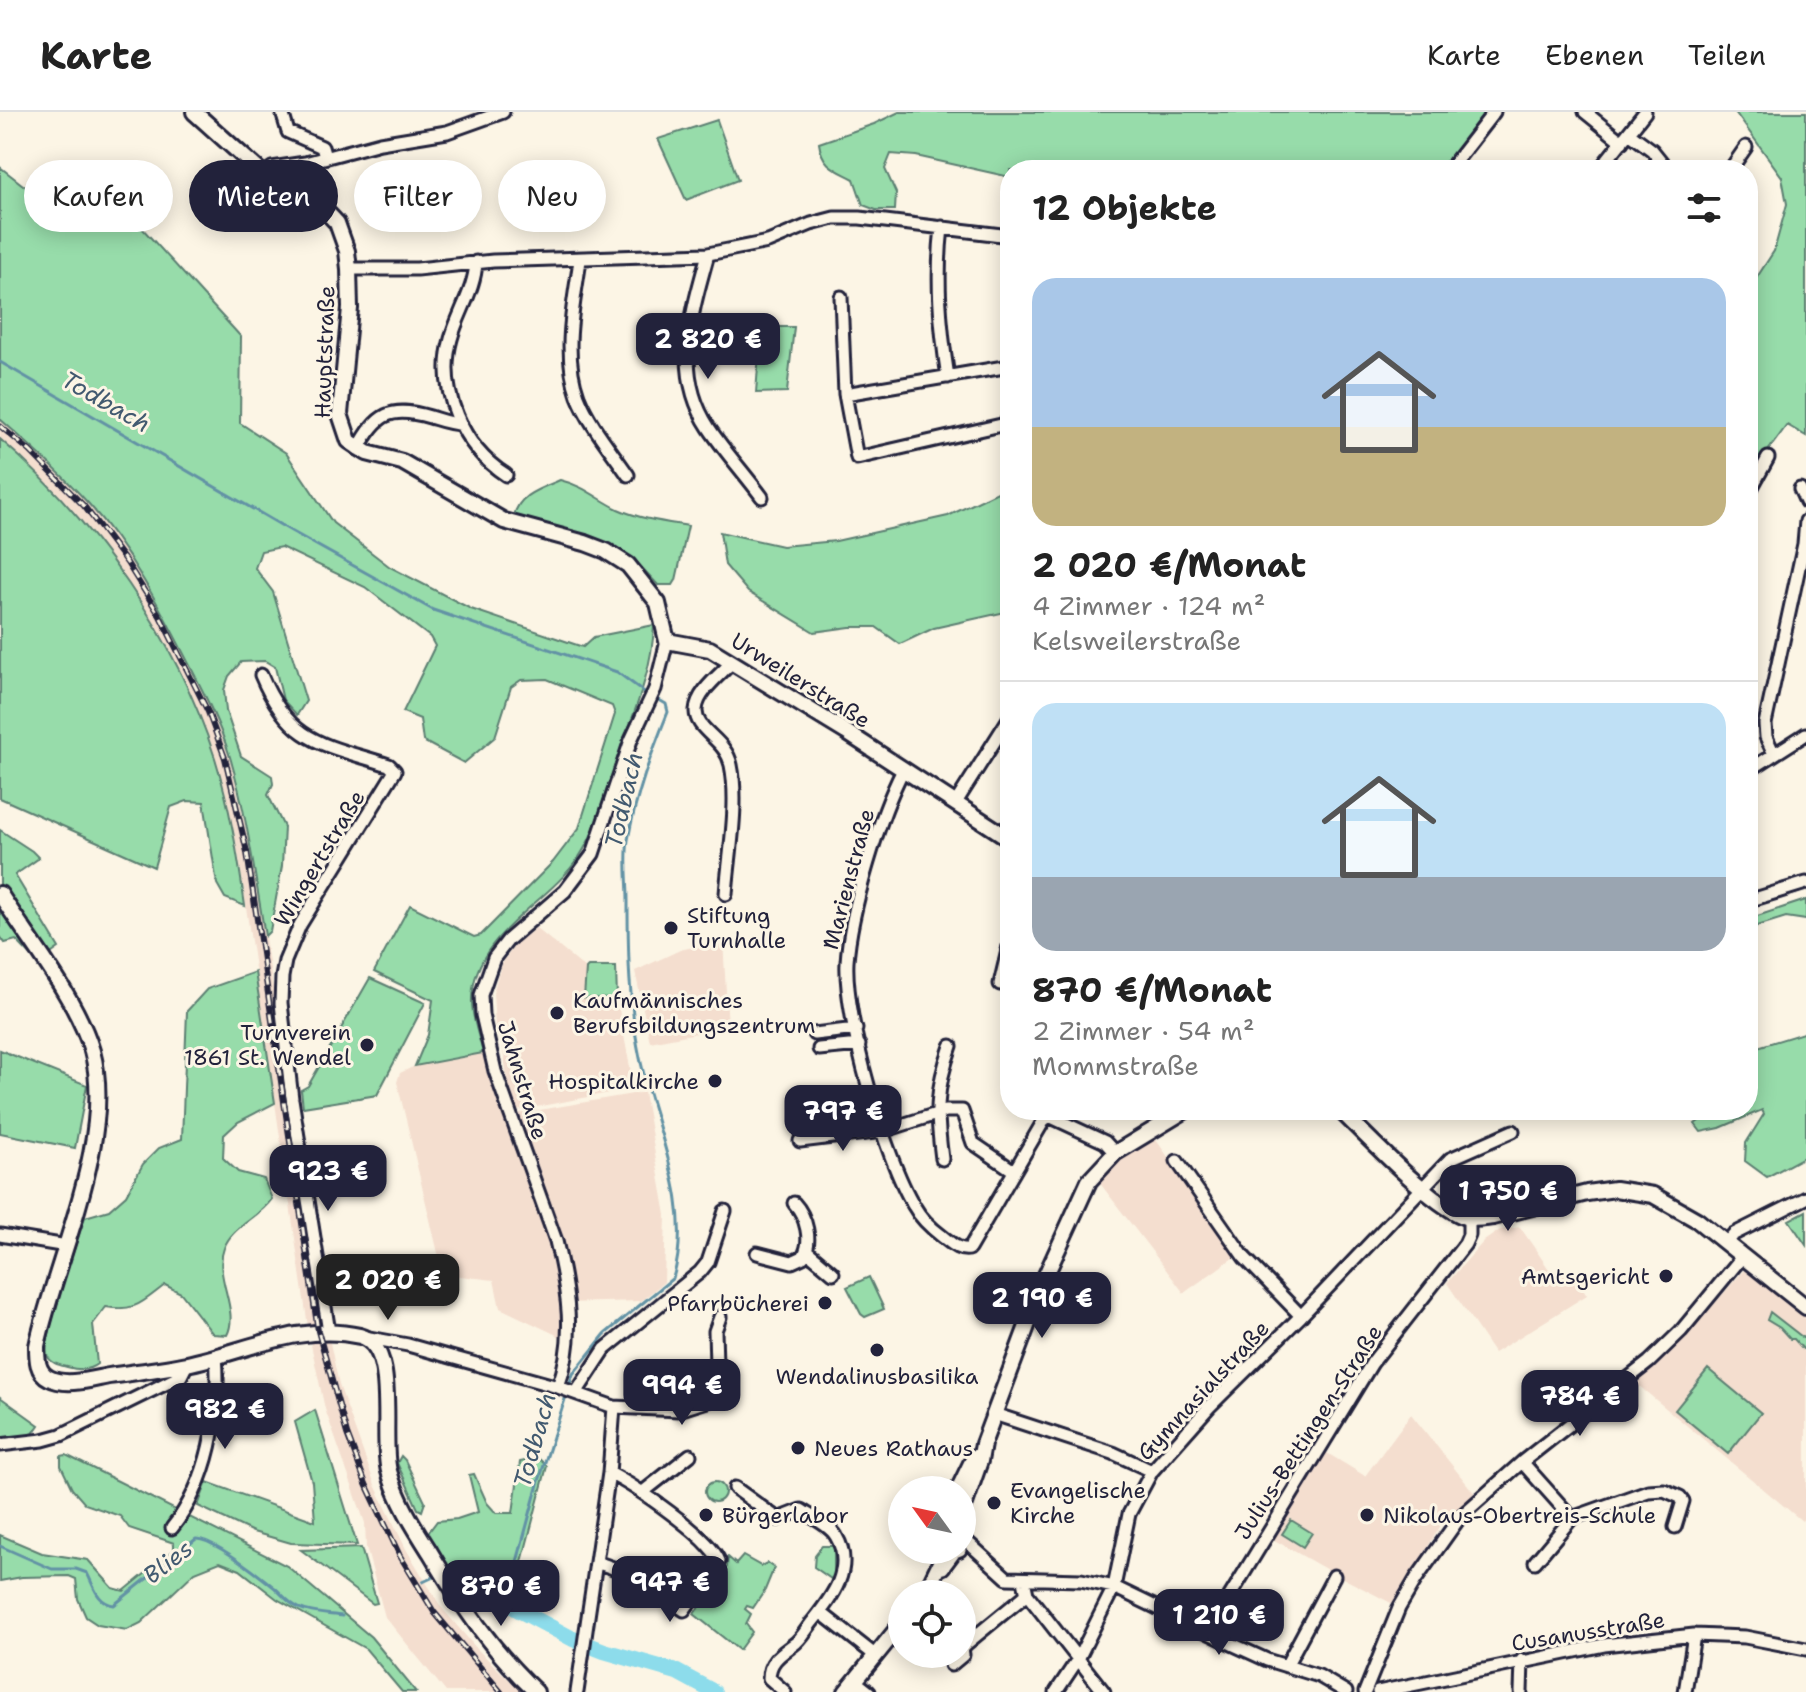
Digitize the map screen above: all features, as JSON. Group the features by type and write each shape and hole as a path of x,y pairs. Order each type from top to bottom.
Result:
{"main road":[{"name":"Hauptstraße","path":"194,112 247,160"},
{"name":"Hauptstraße","path":"338,227 349,269 350,308 340,414 345,435 358,449"},
{"path":"358,449 402,462 504,521 606,551 628,565 658,603 667,641"},
{"name":"Urweilerstraße","path":"667,641 699,645 732,662 1000,833"},
{"path":"0,894 66,995 91,1049 97,1083 97,1109 88,1158 67,1246 37,1346 41,1372 50,1379 84,1381 187,1364 301,1333 361,1336 371,1342 380,1353 385,1376 385,1453 389,1472 414,1526 481,1633 506,1664 536,1692"},
{"path":"966,1476 983,1444 1032,1312 1089,1181 1115,1153 1169,1120"},
{"path":"1351,1120 1422,1188 1457,1214 1469,1218 1493,1217 1587,1193 1632,1190 1653,1195 1675,1206 1726,1243 1806,1307"},
{"path":"975,1476 983,1444"},
{"path":"850,1687 888,1641"}],"street":[{"path":"282,112 288,132 322,147 325,157"},
{"path":"315,160 380,143 447,132 503,112"},
{"path":"1457,160 1494,112"},
{"path":"1585,112 1625,138 1652,150 1660,160"},
{"path":"1607,160 1645,112"},
{"path":"1737,160 1746,147"},
{"path":"349,269 417,269 476,262 708,254 768,242 834,218 860,218 1000,235"},
{"path":"942,227 938,258 939,313 948,377"},
{"path":"708,254 691,315 687,344 688,374 708,427 762,497"},
{"path":"580,260 571,329 575,384 583,407 628,475"},
{"path":"476,262 474,277 447,358 451,397 461,424 485,460 506,475"},
{"path":"841,297 845,394 857,458 1000,425"},
{"path":"845,394 1000,368"},
{"path":"358,449 374,424 395,411 409,411 461,424"},
{"path":"1758,476 1768,458"},
{"path":"1800,489 1806,502"},
{"path":"1774,754 1766,737 1765,724 1804,544 1806,521"},
{"name":"Jahnstraße","path":"567,1390 570,1345 562,1267 556,1241 495,1071 482,1015 481,995 494,958 508,940 565,891 593,854 631,740 655,689 667,641"},
{"path":"726,894 734,788 732,767 728,753 698,722 696,715 697,702 732,662"},
{"name":"Wingertstraße","path":"261,675 272,701 288,723 300,733 316,742 389,765 395,771 300,925 291,943 282,977 281,1003 292,1099 329,1332"},
{"path":"955,804 1000,733"},
{"path":"1758,764 1806,734"},
{"name":"Marienstraße","path":"903,770 879,832 849,940 848,988 859,1045 883,1131 900,1176 913,1205 926,1222 960,1249 969,1249 1014,1171"},
{"path":"1758,898 1806,883"},
{"path":"814,1034 856,1029"},
{"path":"819,1049 859,1045"},
{"path":"942,1159 936,1114 938,1090 951,1046"},
{"path":"800,1141 883,1131 936,1114 962,1111 973,1143 1014,1171 1045,1120"},
{"path":"1063,1120 1105,1142 1115,1153"},
{"name":"Gymnasialstraße","path":"1056,1692 1078,1659 1114,1587 1129,1514 1152,1471 1209,1407 1301,1316 1450,1159 1513,1131"},
{"name":"Gymnasialstraße","path":"1177,1161 1244,1257 1301,1316"},
{"path":"1726,1243 1734,1234 1806,1198"},
{"path":"757,1253 792,1262 798,1261 807,1251 805,1218 794,1203"},
{"path":"567,1390 605,1349 700,1272 708,1262 725,1211"},
{"name":"Julius-Bettingen-Straße","path":"1208,1632 1372,1363 1465,1244 1469,1235 1469,1218"},
{"path":"0,1235 67,1246"},
{"path":"807,1251 833,1273"},
{"path":"1365,1692 1399,1608 1441,1540 1460,1517 1522,1462 1649,1362 1681,1331 1742,1257"},
{"path":"361,1336 408,1345 567,1390 614,1407 679,1410 717,1398 715,1331 720,1317"},
{"path":"380,1353 408,1345"},
{"path":"172,1528 184,1512 207,1452 219,1381 216,1356"},
{"path":"0,1445 61,1435 181,1376 187,1364"},
{"path":"577,1692 609,1473 614,1407"},
{"path":"994,1414 1113,1453 1152,1471"},
{"path":"643,1492 690,1455"},
{"path":"1522,1462 1572,1518"},
{"path":"596,1562 633,1575 684,1610 719,1561 709,1547 643,1492 609,1473"},
{"path":"735,1488 772,1517 783,1518 801,1510 835,1533 842,1555 841,1578 835,1593 794,1644 783,1650 769,1669 769,1678 785,1692"},
{"path":"1535,1562 1572,1518 1648,1491 1664,1490 1683,1501 1675,1527"},
{"path":"976,1557 1001,1575 1013,1579 1081,1580 1114,1587 1267,1660 1319,1676 1346,1692"},
{"path":"1286,1666 1334,1576"},
{"path":"1024,1580 1027,1594 1104,1692"},
{"path":"976,1636 1027,1594"},
{"path":"820,1612 876,1656"},
{"path":"1685,1692 1694,1635"},
{"name":"Cusanusstraße","path":"1378,1692 1604,1645 1694,1635 1745,1637 1806,1649"},
{"path":"1521,1692 1522,1660"},
{"path":"850,1687 869,1692"}],"shaded area":[{"path":"0,419 34,448 90,505 133,563 165,616 213,711 230,757 251,850 339,1385 375,1485 406,1549 441,1607 477,1649 522,1692 446,1692 385,1617 366,1547 365,1523 325,1409 310,1340 238,853 199,715 152,622 118,569 75,514 0,439"},
{"name":"Kaufmännisches Berufsbildungszentrum","path":"536,928 586,969 585,998 617,999 634,1088 511,1112 503,1046 495,1027 493,993 501,965 516,943"},
{"path":"723,940 728,1027 650,1042 635,971 680,950"},
{"path":"483,1053 505,1116 644,1092 666,1215 664,1282 641,1301 564,1303 563,1338 500,1308 494,1280 443,1274 397,1082 400,1073 415,1066"},
{"path":"1154,1137 1237,1255 1184,1293 1099,1182 1114,1165"},
{"path":"1520,1227 1555,1278 1571,1269 1587,1295 1494,1353 1447,1283 1484,1241 1500,1230"},
{"path":"1745,1269 1806,1318 1806,1516 1802,1521 1633,1381 1677,1346"},
{"name":"Nikolaus-Obertreis-Schule","path":"1411,1414 1475,1494 1441,1525 1393,1604 1269,1537 1322,1450 1365,1476"}],"green space":[{"path":"899,112 1486,112 1450,160 1000,160 1000,175 916,156 891,154 885,169 896,193 895,210 876,210 863,205 854,179 826,162 819,143"},
{"path":"1735,112 1806,112 1806,436 1787,425 1758,464 1758,276 1774,251 1787,204 1782,177"},
{"path":"717,120 738,180 686,200 658,139"},
{"path":"0,167 24,186 24,232 146,232 241,337 240,423 286,453 333,523 390,567 471,609 583,647 594,637 654,625 645,679 591,836 565,874 498,938 476,976 472,1006 483,1053 415,1066 428,1035 433,1000 374,972 410,905 474,937 481,935 553,862 579,828 615,714 612,706 547,679 521,680 511,687 495,737 464,763 423,741 420,719 403,712 435,646 430,637 365,587 281,547 261,551 255,568 273,592 306,701 297,715 283,700 275,667 265,661 241,662 229,676 224,690 226,711 241,756 272,776 273,784 268,795 284,827 282,866 270,931 265,936 236,779 221,733 194,674 143,580 103,521 56,470 0,419"},
{"path":"761,327 794,327 787,392 756,393"},
{"path":"0,439 69,507 100,545 129,584 178,669 199,713 215,758 233,832 245,906 225,898 217,884 204,802 187,801 171,807 154,867 0,798"},
{"path":"560,480 626,512 688,526 673,585 658,585 634,559 607,543 514,516 525,497"},
{"path":"1000,491 1000,613 934,628 900,644 876,627 814,632 748,592 725,565 720,532 782,546 836,541 948,516"},
{"path":"0,830 39,858 15,875 59,948 38,963 16,940 5,943 0,936"},
{"path":"1806,900 1806,920 1786,917 1758,926 1758,916"},
{"path":"588,967 616,967 617,999 584,998"},
{"path":"255,972 275,1103 238,1122 224,1135 223,1158 238,1172 264,1179 272,1199 233,1234 224,1248 222,1270 230,1315 227,1335 213,1334 181,1293 165,1285 132,1307 106,1307 93,1324 97,1364 79,1369 55,1363 47,1355 50,1330 85,1217 109,1210 126,1195 143,1164 159,1148 182,1139 187,1011 207,989"},
{"name":"Turnverein 1861 St. Wendel","path":"370,978 425,1003 377,1095 303,1107 301,1090 308,1086"},
{"path":"1806,1032 1806,1156 1767,1177 1745,1161 1746,1143 1764,1114 1762,1110 1758,1112 1758,1047"},
{"path":"0,1050 87,1085 75,1148 0,1133"},
{"path":"1700,1120 1739,1120 1701,1132 1695,1124"},
{"path":"1806,1211 1806,1245 1789,1220"},
{"path":"869,1277 884,1309 865,1317 847,1287"},
{"path":"1770,1312 1806,1340 1806,1348 1803,1349 1767,1320"},
{"path":"1708,1369 1761,1413 1728,1454 1675,1410"},
{"path":"0,1397 39,1425 32,1435 0,1438"},
{"path":"315,1410 357,1545 291,1543 253,1532 198,1506 207,1482 315,1521 312,1482 295,1422"},
{"path":"66,1455 287,1566 371,1637 416,1692 402,1692 366,1649 277,1599 240,1570 220,1562 195,1572 141,1623 127,1630 98,1625 86,1617 78,1599 76,1579 69,1576 0,1581 0,1535 42,1553 88,1560 113,1588 124,1591 174,1550 174,1543 129,1528 120,1516 85,1504 72,1489 61,1466 61,1456"},
{"path":"401,1456 425,1502 422,1511 418,1509 397,1463"},
{"path":"538,1458 547,1466 511,1602 484,1599 449,1570 428,1533 437,1521 478,1512 469,1475 474,1474 487,1503 496,1513 513,1513 520,1462"},
{"path":"715,1482 722,1485 725,1492 722,1499 715,1502 708,1499 705,1492 708,1485"},
{"path":"1291,1520 1312,1533 1303,1547 1282,1534"},
{"path":"822,1546 834,1546 834,1581 814,1567 815,1555"},
{"path":"361,1548 377,1603 373,1604 301,1550"},
{"path":"743,1556 761,1566 767,1563 774,1568 753,1608 747,1606 745,1609 751,1614 746,1624 752,1632 739,1650 694,1614 727,1567 728,1557 736,1564"}],"waterway":[{"name":"Todbach","path":"0,362 433,610 617,672 647,694"},
{"name":"Todbach","path":"449,1573 473,1576 507,1599 538,1484 573,1374 605,1334 673,1278 679,1251 676,1195 640,1058 633,1019 629,960 628,840 635,807 668,712 666,704 654,697"},
{"name":"Blies","path":"0,1546 52,1569 76,1569 87,1573 100,1597 114,1605 196,1539 204,1540 248,1567 295,1606 309,1612 342,1616"},
{"name":"Blies","path":"423,1582 438,1575"},
{"name":"Blies","path":"507,1599 517,1609 573,1639 677,1672 714,1692"}],"railway":[{"path":"0,426 30,451 84,506 127,563 160,616 208,712 225,758 247,852 318,1331 347,1434 366,1484 400,1556 434,1612 501,1692"}],"place":[{"name":"Stiftung Turnhalle","path":"671,928"},
{"name":"Kaufmännisches Berufsbildungszentrum","path":"557,1013"},
{"name":"Turnverein 1861 St. Wendel","path":"367,1045"},
{"name":"Hospitalkirche","path":"715,1081"},
{"name":"Amtsgericht","path":"1666,1276"},
{"name":"Pfarrbücherei","path":"825,1303"},
{"name":"Wendalinusbasilika","path":"877,1350"},
{"name":"Neues Rathaus","path":"798,1448"},
{"name":"Evangelische Kirche","path":"994,1503"},
{"name":"Bürgerlabor","path":"706,1515"},
{"name":"Nikolaus-Obertreis-Schule","path":"1367,1515"}]}
